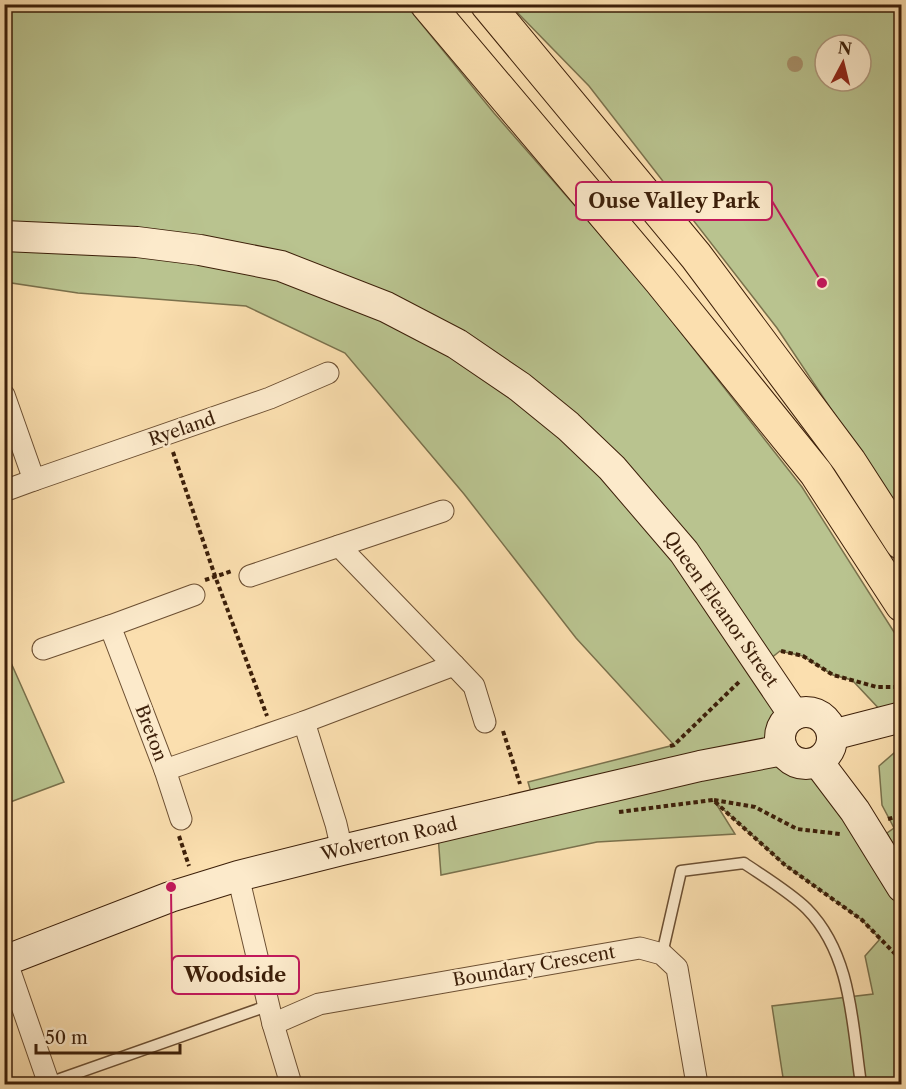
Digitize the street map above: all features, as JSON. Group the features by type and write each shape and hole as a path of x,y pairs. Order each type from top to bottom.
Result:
{"highway":[{"path":"427,4 660,280 816,473 902,605"},
{"path":"488,4 696,256 849,461 902,543"}],"street":[{"name":"Queen Eleanor Street","path":"4,236 137,242 200,250 280,266 386,307 457,344 520,387 568,426 612,468 684,552 794,715"},
{"name":"Ryeland","path":"4,491 270,398 328,373"},
{"path":"4,395 34,480"},
{"path":"250,576 442,511"},
{"path":"339,546 474,686 485,722"},
{"path":"43,649 195,595"},
{"name":"Breton","path":"110,626 165,770 304,722 454,665"},
{"path":"811,713 819,715 830,727 831,746 818,762 802,764 792,760 783,750 780,741 782,730 786,722 794,715 811,713"},
{"path":"832,735 902,717"},
{"path":"304,722 342,849"},
{"name":"Wolverton Road","path":"5,960 170,897 238,876 342,849 700,766 783,750"},
{"path":"818,762 855,811 902,887"},
{"path":"165,770 181,819"},
{"path":"238,876 291,1084"},
{"name":"Boundary Crescent","path":"272,1014 640,948 662,954"},
{"path":"662,954 677,968 697,1084"},
{"path":"5,960 47,1084"}],"lane":[{"path":"662,954 681,871 744,863 806,908 828,936 843,968 861,1084"},
{"path":"47,1084 272,1014"}],"path":[{"path":"167,434 214,576 273,732"},
{"path":"195,595 201,581 214,576 236,569 250,576"},
{"path":"663,748 674,745 741,681 780,651 804,656 833,675 878,687 902,687"},
{"path":"485,722 502,726 520,784"},
{"path":"713,800 785,865 862,920 902,961"},
{"path":"613,813 713,800 755,807 797,829 840,834"},
{"path":"882,821 899,816 902,810"},
{"path":"181,819 178,831 197,889"}],"green space":[{"path":"5,5 406,5 494,113 639,279 802,487 901,643 901,732 852,680 833,675 803,656 780,651 761,666 786,722 782,738 786,751 790,757 813,763 901,887 901,1084 784,1084 772,1006 873,994 865,956 880,939 862,920 785,865 715,802 735,834 597,842 441,875 438,835 535,806 528,782 674,745 576,638 464,494 345,353 246,306 78,293 5,282"},
{"path":"510,5 901,5 901,514 777,328 589,86"},
{"path":"4,647 64,782 5,804 4,804"},
{"path":"901,747 901,860 887,833 894,828 882,805 879,766"}],"place":[{"name":"Ouse Valley Park","path":"822,283"},
{"name":"Woodside","path":"171,887"}]}
